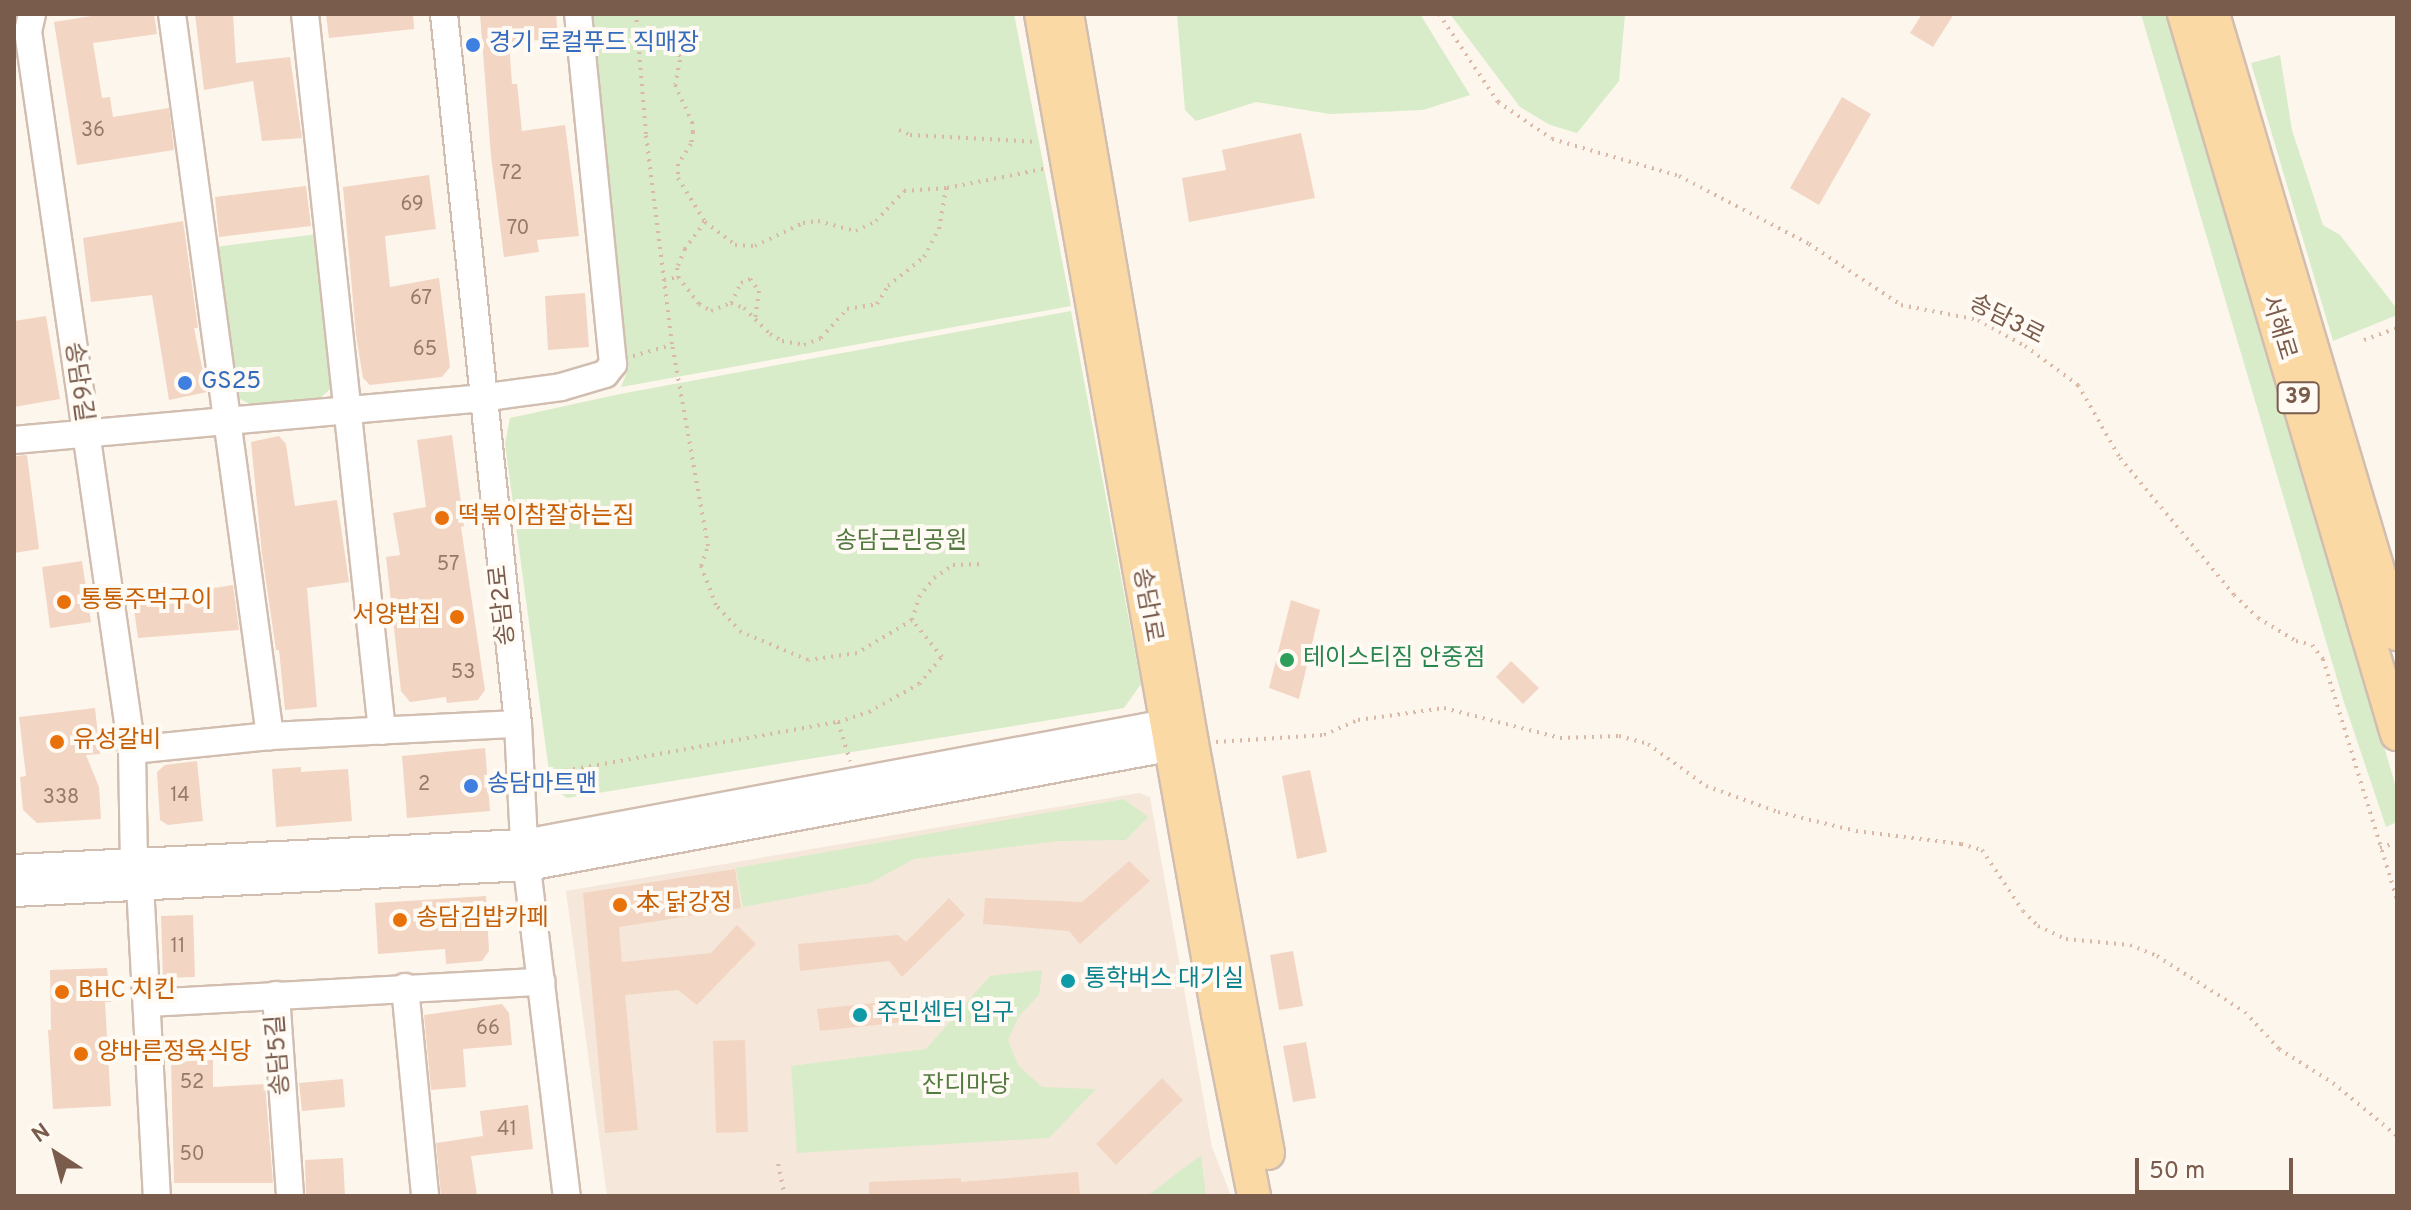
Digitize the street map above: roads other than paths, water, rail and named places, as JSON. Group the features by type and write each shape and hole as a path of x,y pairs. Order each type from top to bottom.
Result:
{"main road":[{"name":"송담1로","path":"1041,14 1058,154 1276,1196"},
{"name":"송담1로","path":"1067,14 1254,1196"},
{"name":"서해로","path":"2184,14 2397,734"},
{"name":"서해로","path":"2213,14 2397,634"}],"street":[{"name":"송담6길","path":"32,14 28,31 84,435 132,750 147,1003"},
{"path":"172,14 270,736"},
{"path":"305,14 382,731"},
{"name":"송담2로","path":"444,14 481,398 518,724 526,855 567,1196"},
{"path":"14,440 481,398 575,384 605,374 613,364 578,14"},
{"path":"132,750 270,736 518,724"},
{"path":"14,868 137,874 526,855 1179,732"},
{"path":"14,893 137,874"},
{"name":"송담5길","path":"290,1196 276,995 541,982"},
{"path":"405,987 425,1196"},
{"path":"157,1196 147,1003 276,995"}],"place":[{"name":"경기 로컬푸드 직매장","path":"473,45"},
{"name":"GS25","path":"185,383"},
{"name":"떡볶이참잘하는집","path":"442,518"},
{"name":"통통주먹구이","path":"64,602"},
{"name":"서양밥집","path":"457,617"},
{"name":"테이스티짐 안중점","path":"1287,660"},
{"name":"유성갈비","path":"57,742"},
{"name":"송담마트맨","path":"471,786"},
{"name":"本 닭강정","path":"620,905"},
{"name":"송담김밥카페","path":"400,920"},
{"name":"통학버스 대기실","path":"1068,981"},
{"name":"BHC 치킨","path":"62,992"},
{"name":"주민센터 입구","path":"860,1015"},
{"name":"양바른정육식당","path":"81,1054"}],"park label":[{"name":"송담근린공원","path":"901,543"},
{"name":"잔디마당","path":"966,1087"}]}
